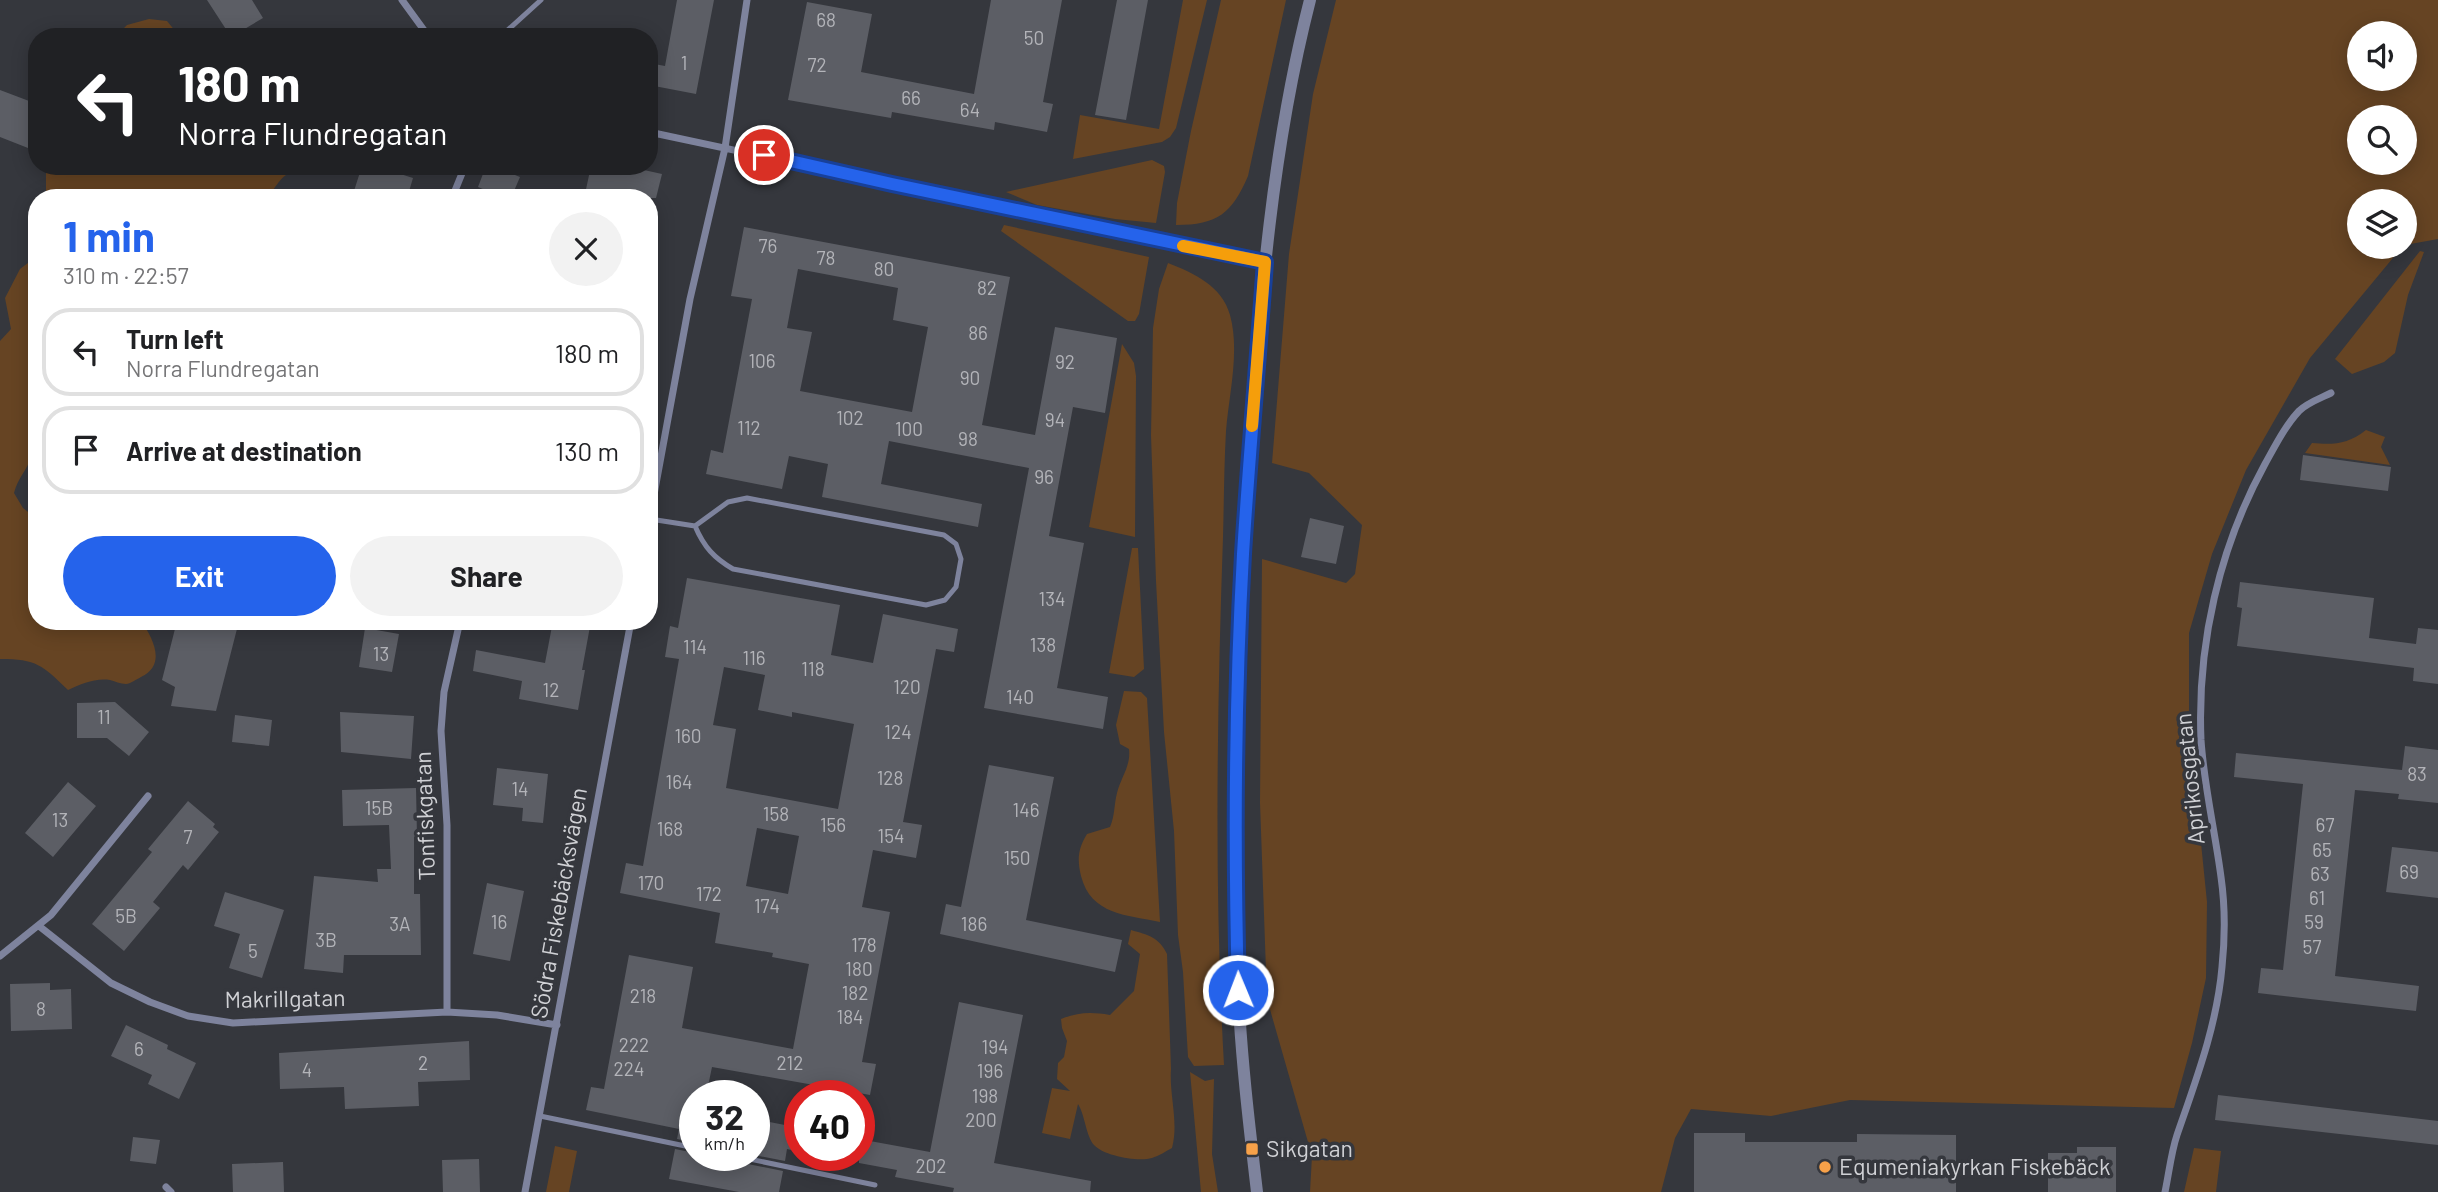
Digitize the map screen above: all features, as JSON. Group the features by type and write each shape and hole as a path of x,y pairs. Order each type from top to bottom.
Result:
{"street":[{"path":"402,0 422,28"},
{"path":"658,476 690,299 725,148 747,0"},
{"path":"1257,1192 1238,990 1235,855 1243,555 1265,262 1283,133 1310,0"},
{"path":"658,134 1265,262"},
{"name":"Aprikosgatan","path":"2165,1192 2177,1136 2200,1071 2216,1008 2222,966 2222,880 2201,740 2201,704 2210,617 2223,564 2250,490 2279,439 2300,410 2331,393"},
{"name":"Tonfiskgatan","path":"447,1012 447,825 441,732 444,692 458,630"},
{"name":"Södra Fiskebäcksvägen","path":"525,1192 629,630"},
{"path":"0,956 39,926 148,796"},
{"name":"Makrillgatan","path":"39,926 111,983 150,1002 188,1016 233,1023 447,1012 497,1015 557,1025"}],"lane":[{"path":"510,28 541,0"},
{"path":"658,521 695,526 728,502 747,498 944,535 956,544 961,559 956,587 944,600 926,606 733,569 714,558 702,543 695,526"},
{"path":"540,1116 679,1145"},
{"path":"770,1163 875,1185"}],"shaded area":[{"path":"1183,0 1207,0 1176,128 1170,137 1162,142 1073,159 1080,115 1159,129"},
{"path":"1221,0 1286,0 1248,176 1242,189 1229,208 1213,219 1203,223 1176,225 1177,203 1191,131"},
{"path":"1336,0 2438,0 2438,239 2417,243 2417,189 2347,189 2347,259 2392,259 2310,358 2246,470 2212,554 2189,633 2189,725 2207,902 2206,978 2174,1108 1850,1100 1771,1116 1691,1109 1675,1138 1661,1192 1310,1192 1312,1156 1267,999 1260,803 1262,559 1346,583 1355,574 1362,525 1309,473 1272,463 1289,254 1313,94"},
{"path":"149,19 167,21 173,28 124,28"},
{"path":"1152,160 1164,166 1165,172 1156,223 1115,219 1037,205 1006,192"},
{"path":"46,175 287,175 274,189 46,189"},
{"path":"1004,225 1149,257 1139,314 1135,321 1128,321 1001,231"},
{"path":"2420,251 2424,252 2408,295 2395,353 2384,362 2352,374 2335,359 2414,259 2417,259"},
{"path":"28,263 28,464 14,493 28,512 28,630 147,630 155,651 154,666 128,684 99,680 68,690 38,665 23,660 0,659 0,341 11,329 5,298 20,269"},
{"path":"1168,263 1197,276 1221,296 1230,315 1234,343 1225,444 1218,735 1219,933 1224,1065 1194,1066 1188,1057 1178,935 1174,831 1164,732 1151,435 1153,328 1159,289"},
{"path":"1122,344 1134,363 1136,376 1135,537 1089,527"},
{"path":"2366,430 2385,437 2381,447 2390,465 2305,453 2312,443 2340,442"},
{"path":"1132,548 1138,548 1144,669 1134,677 1109,673"},
{"path":"1124,691 1141,692 1147,698 1160,922 1123,915 1102,906 1086,889 1080,870 1080,849 1087,834 1110,827 1117,793 1129,761 1129,749 1120,744 1116,725"},
{"path":"1131,930 1157,940 1167,954 1174,1138 1172,1148 1146,1159 1113,1155 1094,1145 1078,1104 1070,1139 1042,1133 1052,1088 1070,1091 1057,1079 1058,1063 1064,1057 1067,1041 1061,1019 1085,1013 1110,1015 1134,991 1140,954 1128,944"},
{"path":"1190,1072 1205,1081 1214,1079 1212,1154 1218,1192 1201,1192"},
{"path":"555,1146 577,1151 569,1192 546,1192"},
{"path":"2194,1148 2221,1151 2216,1192 2184,1192"}],"building":[{"path":"207,0 252,0 263,18 246,28 225,28"},
{"path":"677,0 714,0 696,94 658,87 658,65 665,66"},
{"path":"991,0 1062,0 1043,102 1053,104 1047,132 995,122 994,130 892,112 891,118 788,100 807,2 872,14 861,72 974,94"},
{"path":"1117,0 1148,0 1126,120 1095,115"},
{"path":"0,90 28,101 28,148 0,137"},
{"path":"662,174 658,190 586,189 589,175"},
{"path":"359,175 404,175 413,178 410,189 355,189"},
{"path":"483,175 520,177 515,189 478,187"},
{"path":"744,227 1010,277 982,425 1035,435 1055,327 1117,338 1105,413 1073,407 1049,536 1084,543 1057,688 1108,697 1103,729 984,708 1029,468 889,441 881,484 982,504 978,527 822,497 828,464 789,456 782,489 706,474 711,450 723,453 752,299 731,296","holes":["798,269 898,288 893,320 928,327 912,412 800,391 812,332 787,328"]},
{"path":"2303,455 2391,467 2388,491 2300,480"},
{"path":"1310,518 1344,526 1336,564 1301,557"},
{"path":"687,578 840,605 831,655 873,663 883,614 958,629 954,652 936,649 903,822 922,825 916,858 873,850 862,907 890,912 862,1062 876,1064 873,1080 785,1080 712,1067 709,1080 679,1080 679,1129 586,1110 591,1087 604,1089 629,955 693,967 682,1028 793,1049 809,964 772,957 773,953 715,943 720,913 620,893 626,863 643,866 679,659 665,657 670,626 678,628","holes":["724,667 765,675 758,710 792,717 792,712 854,724 838,809 726,788 736,729 713,725","757,828 799,836 788,894 746,886"]},
{"path":"2240,582 2374,598 2369,638 2416,644 2418,628 2438,630 2438,684 2413,681 2414,668 2237,646 2242,608 2237,607"},
{"path":"175,630 237,630 216,711 171,706 175,687 162,680"},
{"path":"365,630 399,634 392,672 359,667"},
{"path":"551,630 589,630 578,710 519,699 522,681 473,671 476,650 545,663"},
{"path":"115,702 149,732 129,756 107,738 77,738 77,703"},
{"path":"340,712 414,716 411,759 341,752"},
{"path":"235,715 272,720 269,746 232,742"},
{"path":"2405,746 2438,750 2438,803 2398,799 2399,794 2355,790 2335,976 2419,986 2416,1011 2258,993 2261,968 2283,970 2303,784 2234,777 2236,753 2402,770"},
{"path":"989,765 1054,777 1026,920 1122,940 1115,972 940,934 946,904 961,907"},
{"path":"497,768 548,774 543,823 522,821 523,808 493,805"},
{"path":"68,782 96,806 53,857 25,833"},
{"path":"416,788 414,894 420,894 421,955 344,955 343,973 304,969 314,876 378,882 377,869 391,869 389,825 343,826 342,790"},
{"path":"188,801 215,824 213,827 219,832 188,870 183,865 153,902 160,908 124,951 92,924 152,852 148,849"},
{"path":"2392,847 2438,852 2438,898 2386,892"},
{"path":"487,883 524,891 510,961 473,954"},
{"path":"225,892 284,910 262,978 229,968 240,934 214,926"},
{"path":"50,983 50,990 71,989 72,1029 11,1031 10,984"},
{"path":"959,1002 1023,1015 994,1163 1091,1181 1090,1192 953,1192 954,1188 895,1177 897,1170 875,1166 875,1142 930,1152"},
{"path":"126,1025 168,1045 167,1049 196,1063 179,1099 148,1084 152,1075 111,1056"},
{"path":"469,1041 470,1080 418,1082 419,1106 345,1109 344,1087 280,1089 279,1053"},
{"path":"2218,1095 2438,1121 2438,1145 2215,1120"},
{"path":"770,1122 784,1125 784,1161 770,1158"},
{"name":"Equmeniakyrkan Fiskebäck","path":"1694,1133 1745,1133 1745,1142 1857,1142 1857,1134 1956,1135 1956,1192 1694,1192"},
{"path":"133,1137 160,1140 156,1164 130,1161"},
{"path":"2077,1147 2116,1147 2116,1192 2048,1192 2048,1153 2077,1153"},
{"path":"675,1149 679,1150 679,1171 770,1171 770,1168 783,1171 779,1192 739,1192 669,1179"},
{"path":"479,1159 480,1192 443,1192 442,1160"},
{"path":"283,1162 284,1192 233,1192 232,1164"}],"slow traffic":[{"path":"1183,246 1265,262 1252,426"}],"place":[{"name":"Sikgatan","path":"1252,1149"},
{"name":"Equmeniakyrkan Fiskebäck","path":"1825,1167"}],"route":[{"path":"764,155 1265,262 1243,555 1237,709 1235,855 1238,990"}]}
